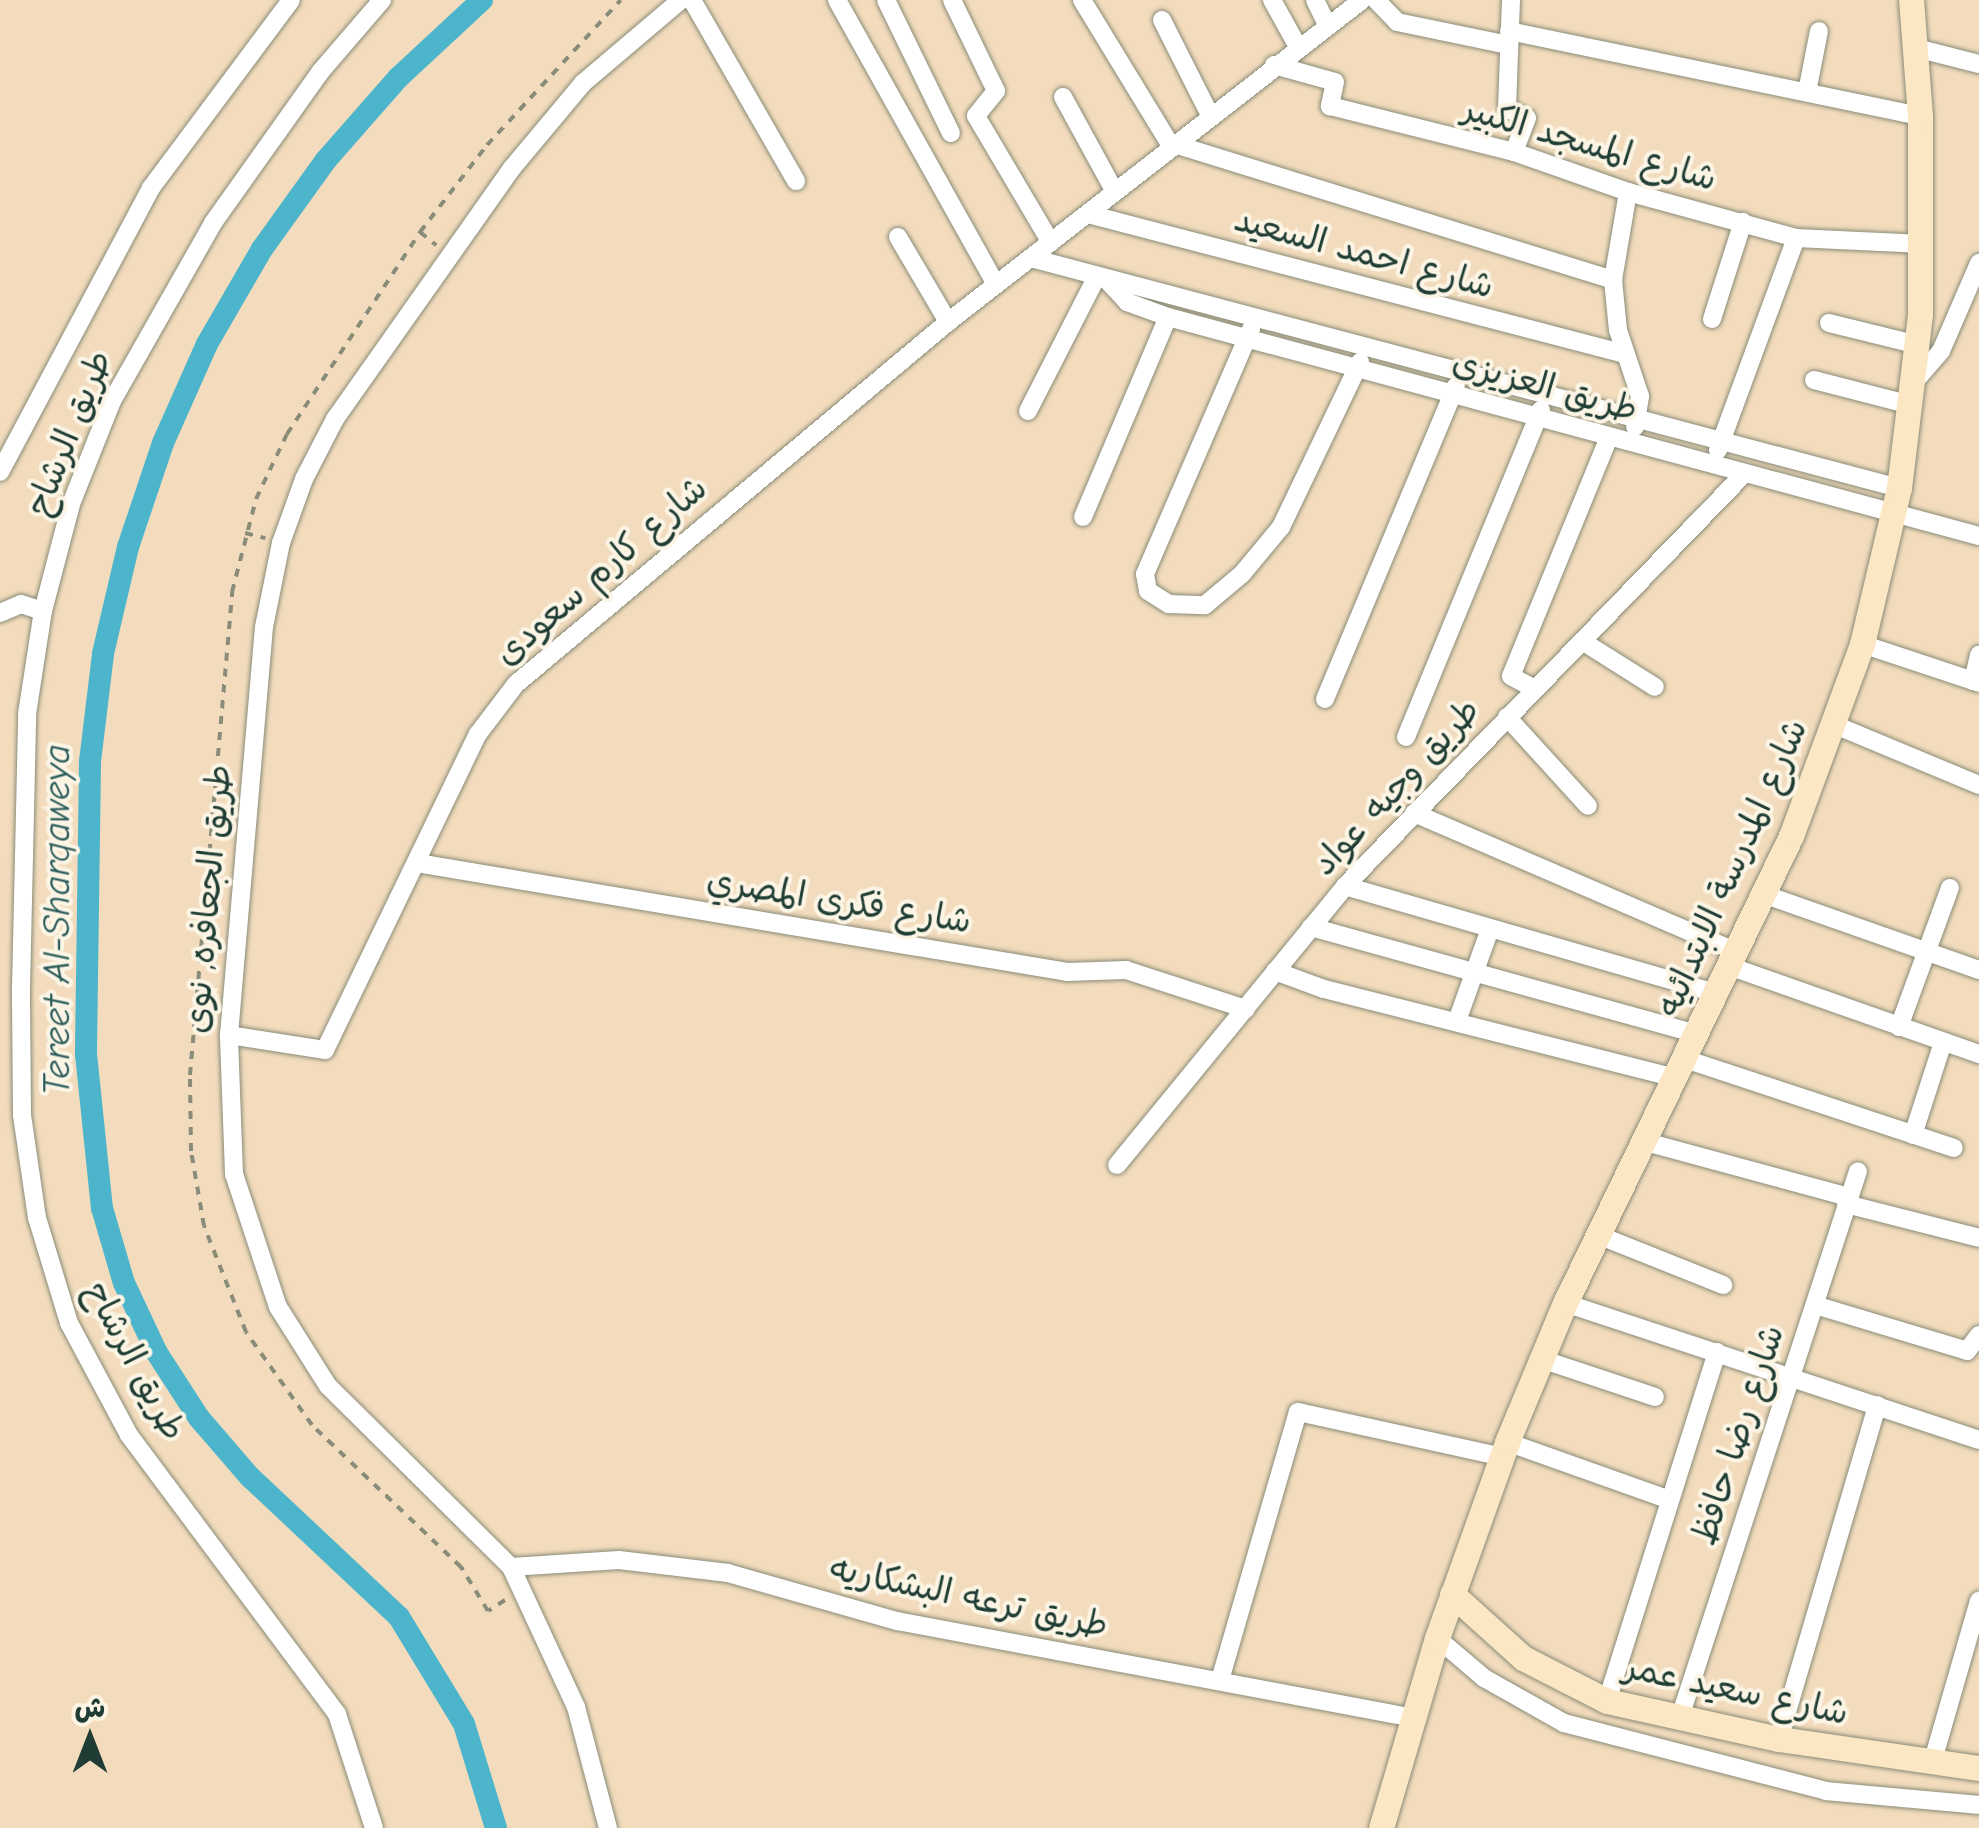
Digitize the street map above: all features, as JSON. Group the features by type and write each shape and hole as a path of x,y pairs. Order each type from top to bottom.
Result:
{"street":[{"path":"0,472 151,188 291,0"},
{"name":"طريق الرشاح","path":"374,1828 338,1714 130,1434 70,1323 37,1218 22,1115 22,838 27,714 43,611 77,486 137,352 264,146 382,0"},
{"name":"طريق الجعافره, نوى","path":"608,1828 576,1708 511,1567 328,1386 278,1307 234,1174 229,1035 264,627 277,556 304,479 335,419 512,168 583,83 633,34 681,0"},
{"path":"692,0 796,181"},
{"path":"837,0 996,285"},
{"path":"886,0 951,133"},
{"path":"952,0 996,91 976,116 1051,243"},
{"path":"1082,0 1172,145 1613,280"},
{"path":"1272,0 1298,46"},
{"path":"1315,0 1327,25"},
{"name":"شارع كارم سعودى","path":"229,1035 326,1050 478,734 516,684 948,322 1210,114 1362,0"},
{"path":"1376,0 1397,22 1508,38 1920,116"},
{"path":"1510,0 1508,108 1527,118 1514,152"},
{"name":"شارع المدرسة الابتدائيه","path":"1381,1828 1452,1594 1541,1359 1764,894 1835,725 1862,644 1897,500 1918,345 1924,244 1920,116 1910,0"},
{"path":"1162,20 1210,114"},
{"path":"1807,92 1819,31"},
{"path":"1916,48 1979,64"},
{"name":"شارع المسجد الكبير","path":"1274,66 1335,82 1330,106 1514,152 1628,192 1796,238 1924,244"},
{"path":"1063,97 1115,192"},
{"path":"1628,192 1613,280 1625,354 1640,396 1630,442"},
{"name":"شارع احمد السعيد","path":"1088,214 1625,354"},
{"path":"1712,320 1743,222"},
{"path":"898,237 948,322"},
{"path":"1713,464 1796,238"},
{"name":"طريق العزيزى","path":"1031,258 1722,442 1897,500 1979,536"},
{"path":"1814,380 1912,394 1941,351 1979,262"},
{"path":"1028,411 1101,277"},
{"name":"طريق العزيزى","path":"1101,277 1127,302 1168,318 1745,473 1897,500"},
{"path":"1082,517 1168,318"},
{"path":"1255,319 1145,574 1148,590 1182,608 1219,595 1281,527 1366,348"},
{"path":"1829,324 1918,345"},
{"path":"1325,699 1461,374"},
{"path":"1406,737 1547,396"},
{"path":"1534,689 1512,674 1610,437"},
{"name":"طريق وجيه عواد","path":"1117,1165 1345,886 1745,473"},
{"path":"0,613 21,604 43,611"},
{"path":"1582,641 1655,687"},
{"path":"1862,644 1976,682 1979,656"},
{"path":"1507,717 1588,806"},
{"path":"1835,725 1979,785"},
{"path":"1414,813 1732,959 1979,1054"},
{"name":"شارع فكرى المصري","path":"417,864 1066,972 1126,970 1246,1009"},
{"path":"1345,886 1716,993"},
{"path":"1899,1026 1950,888"},
{"path":"1764,894 1979,970"},
{"path":"1312,927 1697,1034"},
{"path":"1457,1022 1490,928"},
{"path":"1275,970 1324,990 1680,1069 1954,1148"},
{"path":"1913,1135 1943,1042"},
{"path":"1646,1142 1979,1238"},
{"name":"شارع رضا حافظ","path":"1679,1720 1858,1171"},
{"path":"1598,1236 1723,1284"},
{"path":"1565,1304 1979,1440"},
{"path":"1814,1306 1967,1351 1978,1331"},
{"path":"1608,1701 1666,1499 1716,1352"},
{"path":"1541,1359 1654,1397"},
{"path":"1778,1740 1878,1404"},
{"path":"1220,1680 1300,1410 1505,1450 1666,1499"},
{"name":"طريق ترعه البشكاريه","path":"511,1567 618,1560 710,1570 897,1621 1414,1718"},
{"name":"شارع سعيد عمر","path":"1452,1594 1524,1658 1608,1701 1778,1740 1979,1768"},
{"path":"1933,1760 1979,1601"},
{"path":"1437,1638 1484,1678 1564,1722 1826,1791 1979,1805"}],"path":[{"name":"طريق الجعافره, نوى","path":"488,1611 461,1567 312,1425 246,1332 204,1226 191,1151 190,1075 231,607 256,499 297,418 420,232 487,145 621,0"}],"waterway":[{"name":"Tereet Al-Sharqaweya","path":"482,0 398,78 326,160 262,249 207,344 163,443 128,547 103,654 90,762 86,1054 102,1208 124,1283 157,1353 199,1418 250,1477 399,1617 464,1724 496,1828"}]}
